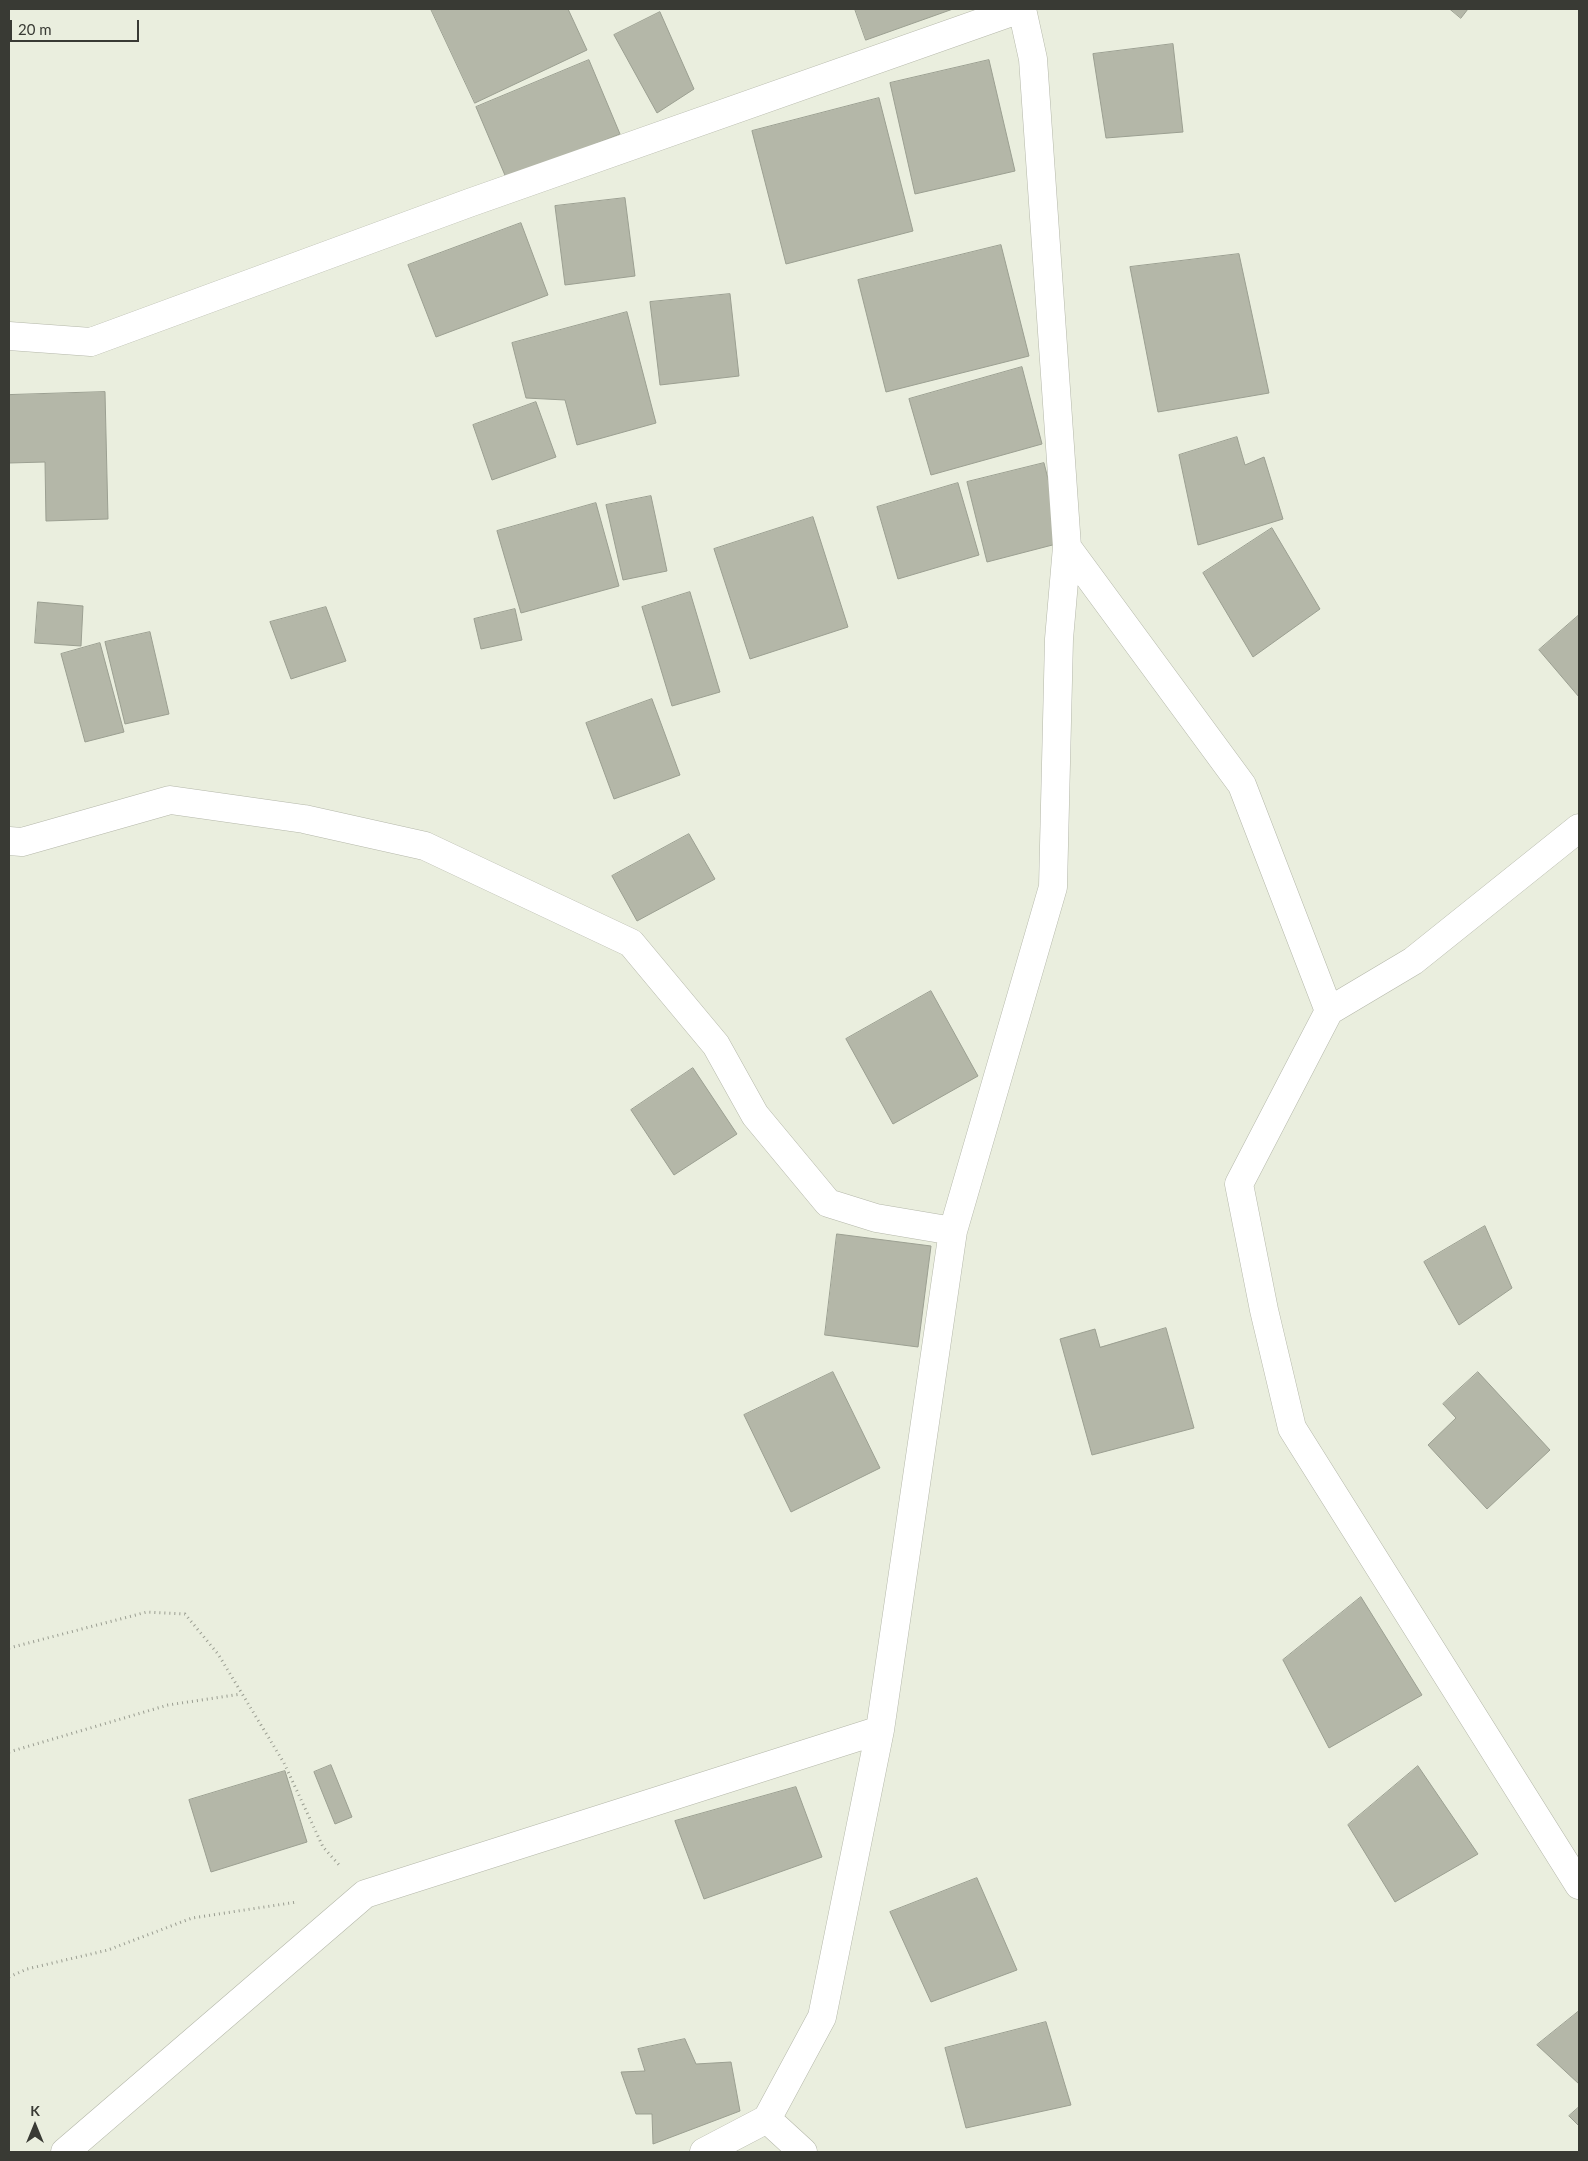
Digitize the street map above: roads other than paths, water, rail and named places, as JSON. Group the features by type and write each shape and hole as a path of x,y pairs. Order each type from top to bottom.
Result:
{"street":[{"path":"9,336 91,342 478,200 1021,9 1033,59 1067,547 1059,639 1053,887 953,1230 880,1730 822,2016 767,2119 704,2152"},
{"path":"1067,547 1242,785 1329,1011"},
{"path":"9,841 22,842 170,800 304,819 424,846 631,943 716,1045 755,1115 828,1203 876,1218 953,1230"},
{"path":"1579,828 1413,961 1329,1011 1239,1184 1264,1310 1292,1428 1579,1885"},
{"path":"65,2152 365,1894 880,1730"},
{"path":"767,2119 803,2152"}]}
